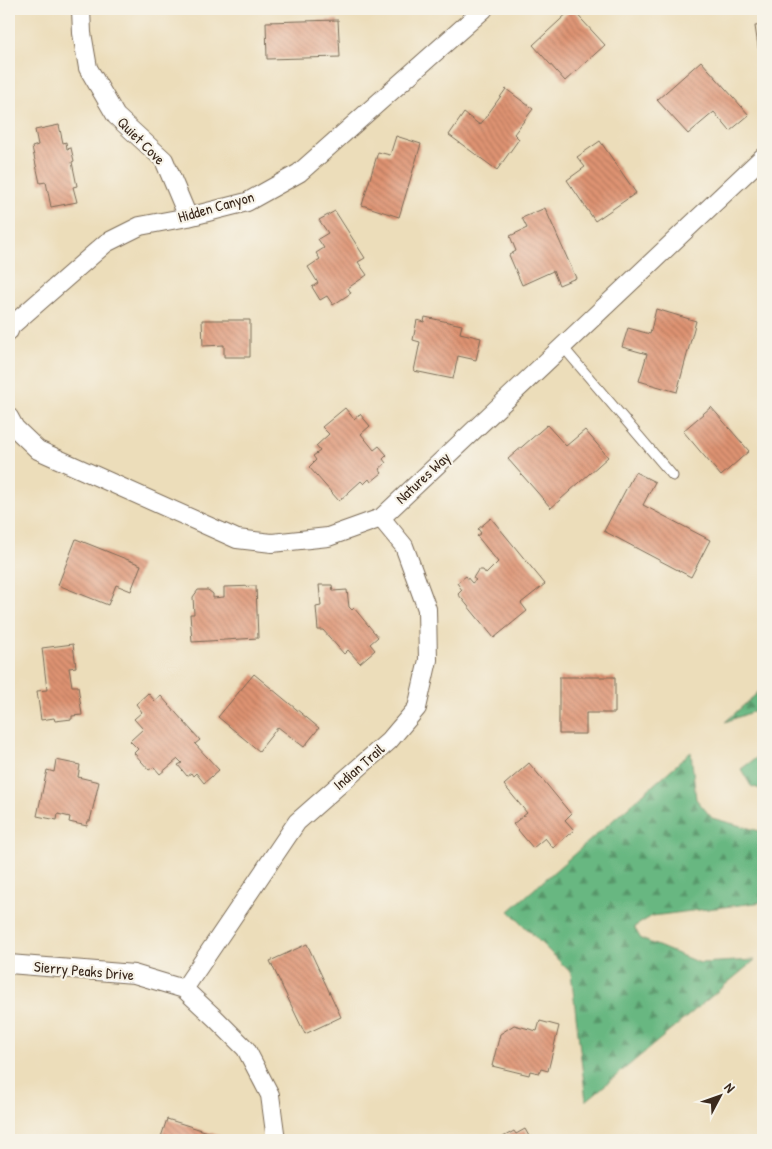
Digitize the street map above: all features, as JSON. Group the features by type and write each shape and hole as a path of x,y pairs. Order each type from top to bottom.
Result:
{"street":[{"name":"Quiet Cove","path":"82,9 82,33 88,68 116,116 164,160 188,217"},
{"name":"Hidden Canyon","path":"9,331 10,327 106,243 140,226 188,217 247,202 299,173 484,9"},
{"name":"Natures Way","path":"9,417 15,428 38,450 237,538 272,543 328,536 381,518 763,157"},
{"name":"Indian Trail","path":"184,989 297,822 389,741 417,708 428,660 427,609 404,546 381,518"},
{"name":"Sierry Peaks Drive","path":"9,964 134,974 184,989 246,1049 270,1095 276,1140"}],"lane":[{"path":"563,347 673,476"}],"green space":[{"path":"763,688 763,708 725,722"},
{"path":"691,752 696,799 712,818 763,832 763,902 652,916 634,927 641,939 700,963 755,960 586,1101 571,973 509,911"},
{"path":"763,757 763,790 751,786 741,769 756,758"}],"building":[{"path":"572,9 605,45 565,81 533,45"},
{"path":"338,20 340,57 267,59 266,22"},
{"path":"763,25 763,53 759,53 755,26"},
{"path":"701,61 749,115 730,131 714,112 688,134 657,100"},
{"path":"506,89 533,109 514,134 519,139 497,170 449,135 464,113 480,125"},
{"path":"59,125 63,143 66,142 67,149 71,148 77,186 73,187 77,202 51,207 46,182 40,183 32,147 38,145 35,130"},
{"path":"396,136 421,144 399,217 362,205 378,152 390,155"},
{"path":"600,141 636,193 595,221 567,180 585,167 577,157"},
{"path":"545,208 576,278 559,285 553,271 522,285 509,255 516,251 510,236 527,228 522,218"},
{"path":"335,211 365,258 358,262 367,275 348,288 351,293 333,305 327,296 320,300 312,287 318,283 308,267 320,259 316,253 324,248 318,239 328,233 319,220"},
{"path":"656,309 696,321 677,392 639,381 647,354 622,347 628,328 650,334"},
{"path":"425,317 462,325 460,333 481,338 476,360 458,356 453,379 414,371 420,342 413,340 417,320 424,322"},
{"path":"202,320 250,320 250,357 224,357 224,345 203,346"},
{"path":"711,407 749,451 721,476 683,431"},
{"path":"345,408 354,419 360,414 370,426 361,434 374,450 379,446 387,455 383,459 386,463 379,469 382,473 371,482 369,479 364,484 361,481 339,501 309,467 316,460 313,456 320,451 316,446 329,434 322,427"},
{"path":"547,425 566,446 585,430 608,457 551,508 508,459"},
{"path":"635,472 655,482 643,505 710,540 691,577 604,531"},
{"path":"491,518 545,584 521,603 527,611 494,638 458,594 462,590 457,583 466,576 472,583 476,580 473,578 478,570 483,570 486,574 498,562 477,536 481,533 478,529"},
{"path":"76,539 141,565 131,591 116,585 108,605 58,585"},
{"path":"319,585 332,585 333,591 347,590 349,607 352,610 354,608 378,637 370,644 375,650 360,663 348,650 344,654 323,630 318,630 316,607 321,606"},
{"path":"256,586 258,638 192,642 190,614 194,614 193,597 198,590 208,590 213,594 213,598 224,597 224,587"},
{"path":"73,644 76,667 69,668 72,686 78,686 82,715 72,716 72,719 55,721 54,718 41,720 37,691 47,690 42,648"},
{"path":"254,674 319,728 304,747 278,727 259,751 218,717"},
{"path":"559,677 615,677 615,713 586,713 586,734 559,734"},
{"path":"148,693 155,701 161,696 200,740 195,744 219,770 204,783 196,773 193,776 191,773 187,776 178,765 182,763 178,759 160,774 154,767 149,770 134,753 138,749 130,741 143,729 134,719 142,712 136,704"},
{"path":"56,760 80,765 78,777 99,782 90,821 88,821 87,826 69,822 70,817 58,814 57,820 37,816 47,770 54,772"},
{"path":"529,763 571,814 565,820 574,830 553,848 545,838 533,848 513,824 527,813 504,785"},
{"path":"307,944 341,1017 305,1034 270,961"},
{"path":"540,1021 559,1026 548,1071 541,1069 539,1073 530,1071 529,1075 492,1066 500,1034 514,1025 537,1031"},
{"path":"167,1119 227,1138 226,1140 160,1140"},
{"path":"525,1129 530,1138 533,1136 536,1140 505,1140 503,1137 514,1131 516,1134"}]}
